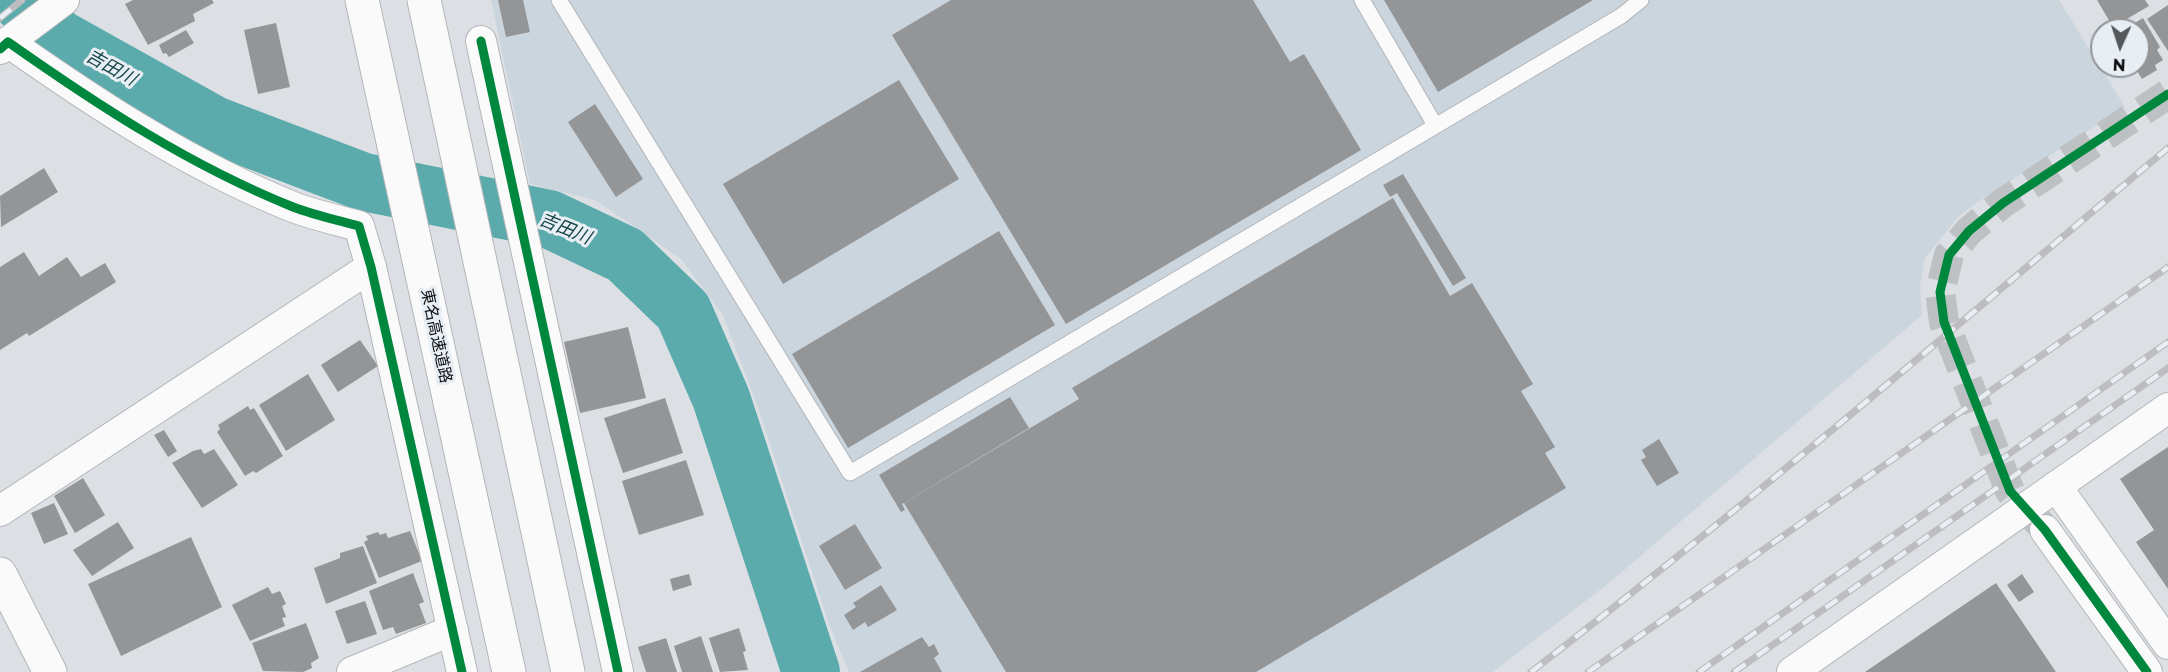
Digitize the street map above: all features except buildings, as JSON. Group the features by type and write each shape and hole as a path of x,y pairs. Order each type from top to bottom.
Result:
{"main road":[{"name":"東名高速道路","path":"362,0 509,672"},
{"path":"424,0 568,672"},
{"path":"0,574 50,672"}],"street":[{"path":"64,0 4,45 151,138 295,208 359,226 371,267 462,672"},
{"path":"481,41 618,672"},
{"path":"0,511 371,267"},
{"path":"1792,672 2168,408"},
{"path":"2056,486 2168,644"},
{"path":"2045,530 2147,672"},
{"path":"352,672 453,630"}],"lane":[{"path":"559,0 850,473 1621,16 1641,0"},
{"path":"1362,0 1435,125"}],"shaded area":[{"path":"491,0 2059,0 2090,50 2090,78 2107,78 2125,107 1957,218 1925,258 1920,285 1922,315 1609,583 1493,672 849,672 830,627 757,405 723,315 681,259 595,200 530,184"}],"waterway":[{"name":"吉田川","path":"19,0 58,38 214,125 364,182 549,219 625,255 683,311 721,398 811,672"}],"tunnel":[{"path":"2042,526 2010,491 1944,322 1940,292 1949,255 1969,231 2003,203 2168,94"}],"railway":[{"path":"0,18 22,0"},
{"path":"1531,672 1773,479 2168,148"},
{"path":"1588,672 2168,267"},
{"path":"1699,672 2168,342"},
{"path":"1734,672 2168,368"}],"cycle path":[{"path":"481,41 618,672"},
{"path":"0,49 8,42 76,89 146,133 217,172 293,207 359,226 371,267 462,672"},
{"path":"2147,672 2045,530 2010,491 1944,322 1940,292 1949,255 1969,231 2003,203 2168,94"}]}
